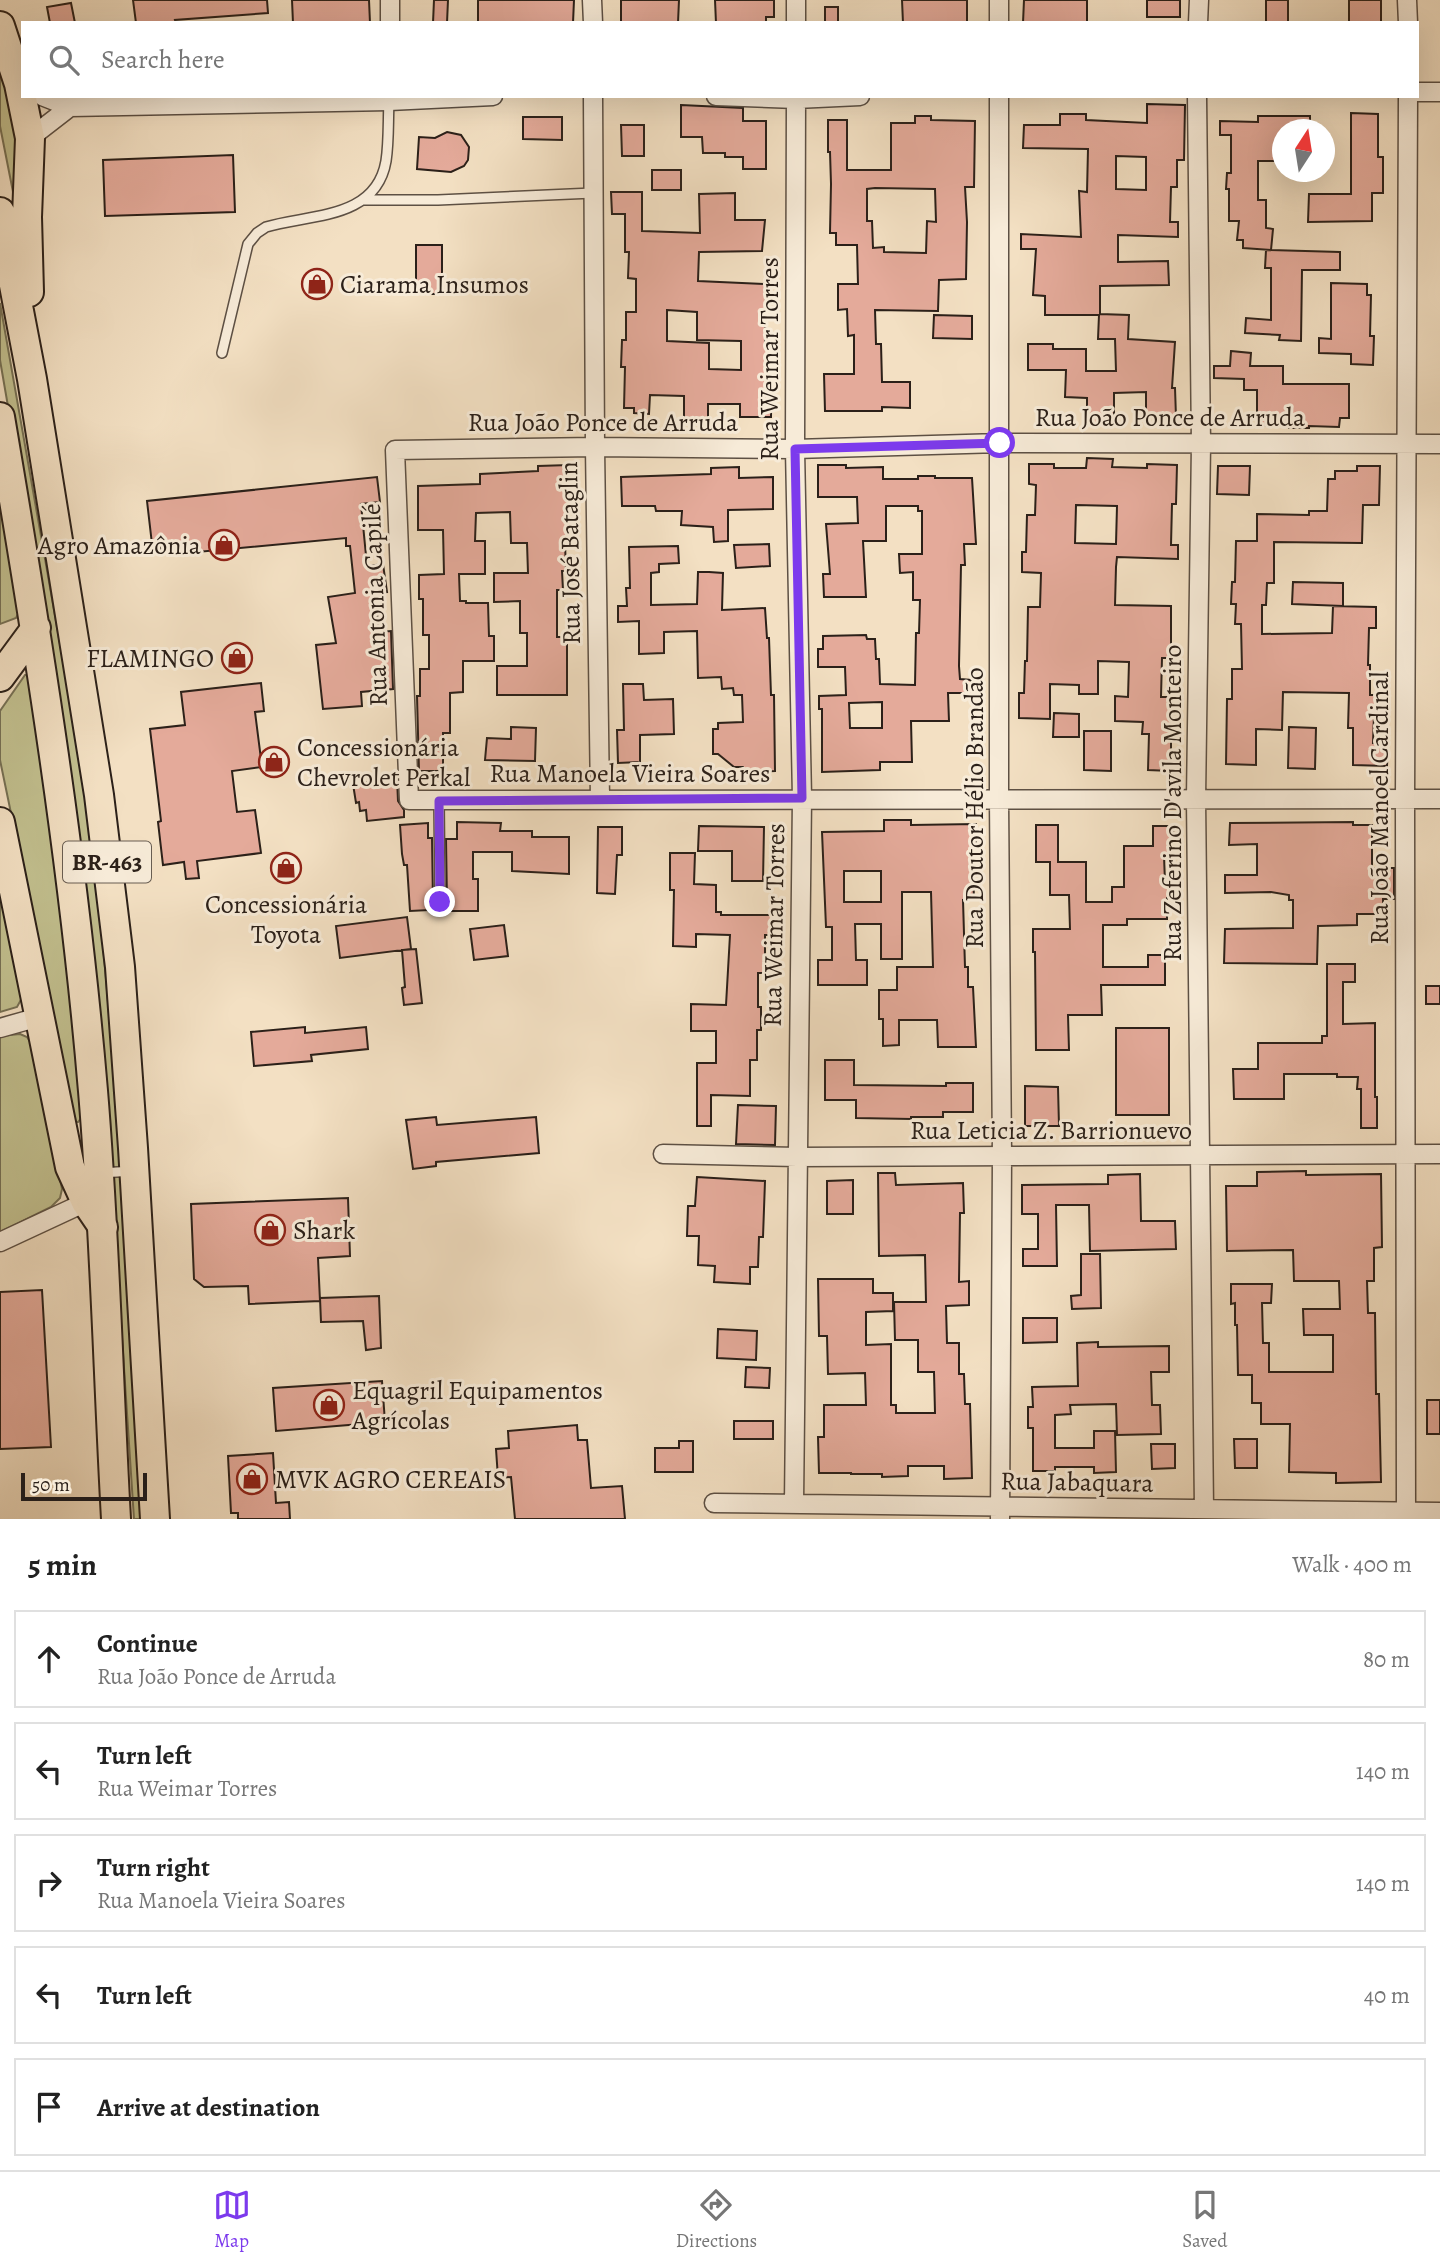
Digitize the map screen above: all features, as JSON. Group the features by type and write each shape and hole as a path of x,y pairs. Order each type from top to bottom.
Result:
{"main road":[{"path":"0,26 21,73"},
{"path":"28,98 27,216 32,379"},
{"name":"BR-463","path":"0,212 32,379 99,795 120,967 155,1519"},
{"name":"BR-463","path":"0,417 36,628 71,878 103,1227 116,1519"},
{"path":"0,677 36,628"},
{"path":"0,822 70,1167 86,1202 103,1227"}],"street":[{"path":"390,0 390,21"},
{"path":"592,0 593,21"},
{"path":"796,0 796,21"},
{"path":"999,0 999,21"},
{"path":"1198,21 1199,0"},
{"path":"1407,0 1408,21"},
{"path":"1419,92 1440,92"},
{"path":"49,98 70,107 424,98"},
{"name":"Rua José Bataglin","path":"593,98 600,799"},
{"name":"Rua Weimar Torres","path":"794,1503 802,798 795,449 796,98"},
{"name":"Rua Doutor Hélio Brandão","path":"999,98 1002,1156 1000,1513"},
{"name":"Rua Zeferino D'avila Monteiro","path":"1197,98 1201,444 1196,799 1205,1510"},
{"name":"Rua João Manoel Cardinal","path":"1406,1515 1408,98"},
{"path":"30,138 70,107"},
{"name":"Rua João Ponce de Arruda","path":"395,450 595,447 795,449 1000,443 1440,444"},
{"name":"Rua Antonia Capilé","path":"395,450 409,800"},
{"name":"Rua Manoela Vieira Soares","path":"409,800 1440,799"},
{"path":"0,1028 39,1017"},
{"name":"Rua Leticia Z. Barrionuevo","path":"663,1154 797,1157 1440,1154"},
{"path":"0,1242 86,1202"},
{"name":"Rua Jabaquara","path":"714,1503 794,1503 1000,1513 1205,1510 1406,1515 1440,1512"}],"lane":[{"path":"222,353 248,244 265,227 345,211 365,200 377,184 385,164 389,99"},
{"path":"365,200 438,200 593,193"},
{"path":"439,801 440,902"},
{"path":"99,1173 134,1171"}],"shaded area":[{"path":"0,46 23,147 15,202 0,126"},
{"path":"0,303 83,775 100,911 124,1185 143,1519 134,1519 112,1186 49,644 0,360"},
{"path":"0,485 19,612 16,618 0,624"},
{"path":"25,675 28,675 62,901 82,1117 78,1122 75,1122 0,760 0,711"},
{"path":"0,864 23,996 17,1007 0,1012"},
{"path":"20,1034 27,1037 35,1049 62,1189 60,1198 51,1207 0,1232 0,1036"}],"building":[{"path":"133,0 267,0 268,13 175,21 136,21"},
{"path":"292,0 369,0 370,21 293,21"},
{"path":"434,0 448,0 447,21 433,21"},
{"path":"478,0 574,0 573,21 478,21"},
{"path":"621,0 679,0 678,21 621,21"},
{"path":"715,0 774,0 774,17 766,17 766,21 716,21"},
{"path":"902,0 967,0 967,21 903,21"},
{"path":"1024,0 1087,0 1087,21 1023,21"},
{"path":"1147,0 1180,0 1180,17 1147,17"},
{"path":"1266,0 1288,0 1288,21 1266,21"},
{"path":"1349,0 1381,0 1381,21 1349,21"},
{"path":"71,3 75,21 50,21 47,7"},
{"path":"825,7 838,7 838,21 825,21"},
{"path":"1147,104 1185,105 1184,160 1177,160 1177,187 1171,187 1170,222 1178,222 1178,237 1118,235 1118,262 1168,261 1169,285 1100,286 1100,314 1129,315 1128,339 1175,342 1172,388 1175,388 1176,417 1146,417 1146,392 1114,393 1114,425 1087,425 1087,398 1065,397 1066,370 1028,370 1028,344 1053,344 1053,349 1086,349 1086,371 1116,371 1115,339 1098,339 1099,315 1045,315 1045,296 1033,295 1036,249 1021,249 1021,234 1081,237 1079,191 1087,192 1088,149 1023,148 1024,125 1060,125 1060,114 1086,114 1086,120 1147,123","holes":["1116,156 1146,157 1146,190 1116,189"]},
{"path":"681,105 743,108 743,121 766,121 766,169 743,169 743,157 725,157 725,153 703,153 702,137 681,137"},
{"path":"1351,113 1378,114 1378,157 1383,157 1383,193 1372,193 1372,221 1308,222 1309,194 1351,194"},
{"path":"915,116 931,116 931,120 975,121 974,187 965,187 966,279 939,280 938,311 875,310 876,344 881,344 882,382 910,382 910,408 825,411 824,374 854,374 854,335 848,336 847,309 838,310 838,284 858,284 857,245 836,245 836,233 830,233 828,120 847,120 847,170 891,170 891,123 915,123","holes":["867,189 935,189 936,222 927,221 926,253 884,252 884,247 873,248 872,221 867,221"]},
{"path":"1258,116 1310,116 1310,119 1272,119 1272,161 1258,161 1258,200 1266,200 1266,228 1273,229 1271,250 1243,248 1243,240 1237,240 1239,221 1229,221 1229,189 1226,189 1227,173 1231,173 1231,135 1220,135 1220,121 1258,122"},
{"path":"523,117 562,117 562,140 523,139"},
{"path":"621,125 644,125 644,156 622,156"},
{"path":"447,132 461,135 469,147 468,160 464,166 451,172 417,169 419,137 435,138"},
{"path":"233,155 235,212 105,216 103,160"},
{"path":"652,170 681,170 681,190 652,190"},
{"path":"611,192 642,192 642,231 700,233 699,194 735,193 735,220 765,220 762,251 699,252 698,281 766,284 765,343 772,343 771,417 740,417 740,404 708,404 708,419 684,418 684,396 650,395 649,414 634,413 634,408 624,408 625,367 621,367 622,340 626,340 626,312 636,312 636,279 628,278 629,252 625,252 625,214 612,214","holes":["667,310 697,312 697,340 741,341 741,370 709,369 709,343 667,341"]},
{"path":"416,245 442,245 442,294 416,294"},
{"path":"1266,250 1340,252 1340,270 1302,270 1301,341 1279,340 1280,335 1245,333 1246,318 1271,320 1271,268 1265,268"},
{"path":"1331,283 1367,284 1367,295 1371,295 1370,336 1374,336 1373,365 1351,364 1351,354 1319,353 1319,338 1331,339"},
{"path":"934,315 972,316 972,339 933,338"},
{"path":"1231,351 1251,353 1250,366 1283,366 1283,384 1349,384 1349,418 1340,418 1339,427 1289,428 1257,425 1257,390 1244,390 1244,379 1214,378 1214,366 1230,366"},
{"path":"1087,458 1113,459 1112,467 1177,465 1171,545 1178,545 1178,559 1117,557 1115,605 1171,606 1171,658 1162,658 1161,697 1171,697 1171,771 1148,770 1149,734 1142,734 1143,722 1115,721 1115,696 1128,697 1129,662 1098,661 1098,694 1079,694 1079,685 1050,684 1050,719 1019,718 1019,693 1024,693 1027,661 1028,607 1040,607 1041,573 1022,572 1022,552 1026,552 1027,515 1035,515 1036,485 1029,484 1029,464 1054,464 1054,468 1086,468","holes":["1076,505 1117,506 1116,544 1075,543"]},
{"path":"569,465 569,543 565,543 566,571 562,571 563,590 557,590 557,637 567,637 567,695 497,695 497,666 527,666 527,633 520,633 520,601 494,602 494,573 528,573 527,543 511,543 510,512 476,513 475,541 485,541 485,574 459,574 460,601 488,603 489,636 494,636 494,661 463,661 463,692 450,693 450,733 443,733 443,771 419,771 417,696 420,696 420,669 429,669 429,635 423,635 423,599 419,599 419,575 444,574 443,530 418,530 418,486 480,484 480,474 538,471 538,466"},
{"path":"818,465 846,465 846,468 883,467 883,479 918,479 918,476 972,478 976,544 964,544 965,565 961,565 959,666 960,679 971,680 971,693 948,693 949,721 911,721 912,762 880,762 880,770 822,772 822,709 819,709 819,696 846,695 845,667 818,667 818,649 823,649 823,636 866,635 867,639 875,639 880,684 915,685 920,600 913,600 913,572 900,573 899,554 922,554 922,511 918,511 918,506 886,506 886,541 863,541 866,597 824,597 823,574 830,574 826,524 858,523 857,497 818,497","holes":["882,702 882,728 850,728 849,703"]},
{"path":"1218,466 1250,466 1249,495 1217,494"},
{"path":"1357,466 1380,466 1379,505 1363,505 1362,543 1274,542 1274,583 1267,583 1266,605 1262,605 1262,634 1332,633 1333,606 1376,607 1376,628 1369,628 1368,665 1370,695 1379,695 1379,715 1374,715 1373,743 1388,744 1387,766 1353,765 1353,728 1348,728 1349,693 1283,692 1282,730 1256,729 1256,765 1226,764 1227,699 1232,699 1232,669 1242,669 1241,624 1235,624 1236,604 1231,604 1232,582 1235,582 1236,541 1257,541 1257,514 1309,515 1309,511 1327,511 1328,479 1335,479 1335,471 1357,471"},
{"path":"739,467 739,478 773,477 773,509 728,510 728,541 714,542 713,527 681,525 682,511 656,511 655,506 622,506 621,477 711,474 711,468"},
{"path":"377,477 380,502 361,504 367,566 383,564 387,592 375,593 379,632 391,631 393,689 361,692 362,706 323,709 316,645 336,643 328,597 355,593 350,546 346,546 346,538 176,554 176,551 161,552 160,542 152,544 147,501"},
{"path":"769,544 770,566 736,568 734,545"},
{"path":"678,546 679,563 659,564 659,572 651,573 651,605 697,604 698,572 709,572 723,573 722,610 765,608 771,695 774,695 775,771 743,772 743,767 734,767 718,754 713,754 713,729 718,729 718,723 743,722 742,695 734,695 733,688 722,689 721,677 698,678 697,631 664,632 664,653 639,654 639,621 618,622 618,606 627,606 626,588 630,588 629,547"},
{"path":"1293,582 1343,583 1343,606 1292,604"},
{"path":"261,683 264,711 255,712 262,767 232,771 237,812 255,810 261,853 197,861 199,878 186,879 184,862 163,865 158,822 161,821 150,729 185,725 181,692"},
{"path":"623,684 643,684 644,700 673,699 674,734 640,735 640,762 618,763 617,730 624,730"},
{"path":"1054,713 1079,714 1079,737 1053,737"},
{"path":"511,727 536,728 535,761 485,760 487,738 511,739"},
{"path":"1289,727 1316,728 1315,769 1288,768"},
{"path":"1084,731 1111,731 1111,771 1084,770"},
{"path":"397,778 398,801 404,810 404,817 367,821 366,810 360,811 359,802 356,803 353,784"},
{"path":"884,820 911,820 911,825 976,824 974,899 963,900 965,967 968,967 968,987 973,987 976,1047 938,1047 937,1020 899,1020 899,1045 883,1046 879,990 897,990 897,967 933,967 931,892 902,892 902,959 881,959 881,924 855,924 856,960 867,960 867,985 818,985 818,960 832,960 832,927 826,927 822,832 884,831","holes":["844,871 881,871 881,902 844,902"]},
{"path":"457,822 501,823 500,831 532,831 532,837 569,837 569,874 512,871 512,852 473,852 473,879 478,879 478,911 410,911 407,865 404,865 402,854 400,825 428,823 428,838 432,838 433,903 436,908 441,909 447,902 446,839 457,839"},
{"path":"1353,822 1353,825 1372,825 1372,868 1394,868 1394,899 1383,899 1383,914 1357,914 1357,925 1318,926 1317,964 1224,963 1225,929 1293,928 1293,900 1289,900 1289,895 1271,892 1225,893 1225,875 1257,875 1257,844 1229,845 1230,823"},
{"path":"1036,825 1058,825 1058,862 1086,862 1086,902 1112,902 1112,887 1124,887 1124,846 1153,846 1153,826 1173,826 1174,856 1164,856 1165,882 1170,882 1167,919 1127,919 1127,925 1103,925 1103,967 1148,967 1148,955 1165,955 1165,985 1101,985 1102,1015 1068,1015 1069,1050 1036,1050 1033,929 1070,929 1069,895 1050,895 1050,862 1036,862"},
{"path":"699,826 764,827 763,881 732,881 732,851 698,851"},
{"path":"598,827 622,827 622,855 617,855 615,894 597,893"},
{"path":"670,853 695,853 694,884 716,885 716,912 721,912 721,915 773,915 773,935 765,935 765,973 758,973 761,1030 757,1030 757,1060 750,1060 750,1096 711,1095 711,1126 697,1126 697,1063 716,1063 716,1031 691,1031 691,1004 726,1005 730,935 696,934 696,947 673,946 674,890 670,890"},
{"path":"407,917 411,949 340,958 336,926"},
{"path":"504,925 508,956 474,960 470,929"},
{"path":"416,949 422,1003 404,1005 402,950"},
{"path":"1327,964 1355,964 1355,982 1343,982 1343,1024 1375,1023 1377,1128 1361,1128 1361,1089 1357,1089 1358,1077 1337,1077 1337,1074 1284,1074 1284,1099 1234,1099 1233,1069 1258,1069 1258,1043 1322,1043 1322,1036 1327,1036"},
{"path":"1426,986 1440,986 1440,1004 1426,1004"},
{"path":"305,1027 305,1033 366,1027 368,1049 311,1055 312,1061 254,1066 251,1032"},
{"path":"1116,1028 1169,1028 1169,1115 1116,1115"},
{"path":"825,1060 854,1060 854,1085 946,1086 946,1083 973,1083 973,1112 943,1112 943,1117 911,1119 856,1118 856,1100 825,1100"},
{"path":"1025,1086 1058,1087 1059,1126 1025,1126"},
{"path":"738,1105 776,1106 775,1145 736,1144"},
{"path":"436,1117 437,1125 536,1117 539,1153 436,1162 436,1166 413,1169 406,1120"},
{"path":"1306,1171 1306,1175 1381,1174 1382,1247 1374,1248 1374,1281 1367,1281 1368,1313 1375,1313 1381,1482 1336,1483 1336,1473 1289,1472 1290,1424 1261,1424 1261,1403 1252,1403 1252,1375 1238,1375 1237,1325 1235,1303 1231,1304 1231,1284 1272,1284 1271,1303 1262,1303 1263,1343 1269,1343 1269,1372 1333,1372 1333,1335 1304,1335 1303,1309 1340,1309 1339,1281 1294,1281 1293,1250 1227,1251 1226,1186 1257,1186 1257,1172"},
{"path":"878,1173 895,1173 896,1185 963,1183 964,1213 960,1213 959,1282 969,1281 969,1305 946,1306 947,1343 959,1343 959,1374 964,1374 965,1404 970,1404 972,1478 944,1479 944,1466 908,1466 908,1476 819,1473 818,1437 824,1437 824,1405 866,1405 865,1373 828,1374 827,1336 819,1336 818,1279 873,1279 873,1293 893,1293 893,1311 866,1312 866,1345 891,1344 891,1405 896,1405 896,1413 935,1413 934,1372 918,1372 918,1340 895,1340 894,1302 926,1302 925,1255 879,1256"},
{"path":"1140,1174 1141,1221 1175,1221 1176,1249 1090,1251 1089,1205 1056,1205 1057,1266 1023,1266 1023,1249 1038,1249 1038,1214 1022,1214 1022,1185 1108,1184 1108,1175"},
{"path":"697,1177 765,1181 763,1237 759,1237 758,1267 750,1267 750,1284 714,1282 715,1266 698,1265 699,1236 687,1236 688,1206 695,1206"},
{"path":"853,1180 853,1214 827,1214 827,1181"},
{"name":"Shark","path":"348,1198 350,1256 318,1258 320,1301 249,1304 248,1286 204,1287 194,1279 191,1204"},
{"path":"1081,1254 1100,1254 1101,1308 1072,1309 1071,1296 1081,1295"},
{"path":"42,1290 51,1447 0,1449 0,1292"},
{"path":"379,1296 381,1348 366,1350 363,1321 321,1322 320,1298"},
{"path":"1023,1318 1057,1318 1057,1342 1023,1343"},
{"path":"718,1329 757,1331 756,1360 717,1358"},
{"path":"1098,1342 1098,1347 1169,1346 1169,1372 1151,1372 1152,1405 1160,1405 1161,1434 1117,1435 1116,1404 1070,1405 1071,1414 1055,1415 1055,1448 1094,1448 1094,1431 1115,1431 1116,1472 1094,1473 1094,1467 1055,1467 1055,1471 1033,1471 1033,1428 1028,1428 1028,1407 1033,1407 1032,1387 1078,1386 1077,1343"},
{"path":"746,1367 770,1368 769,1388 745,1387"},
{"name":"Equagril Equipamentos Agrícolas","path":"382,1381 385,1422 276,1431 273,1388"},
{"path":"1427,1400 1440,1400 1440,1434 1427,1434"},
{"path":"734,1421 773,1421 773,1439 734,1439"},
{"path":"577,1425 578,1440 587,1440 591,1488 622,1486 625,1519 515,1519 511,1477 498,1478 496,1449 509,1448 508,1431"},
{"path":"1234,1439 1257,1439 1257,1468 1235,1468"},
{"path":"679,1441 693,1441 693,1472 655,1472 655,1448 679,1448"},
{"path":"1151,1444 1175,1444 1175,1468 1152,1469"},
{"name":"MVK AGRO CEREAIS","path":"273,1453 276,1503 289,1502 290,1519 238,1519 238,1513 231,1513 228,1456"}],"place":[{"name":"Ciarama Insumos","path":"317,284"},
{"name":"Agro Amazônia","path":"224,545"},
{"name":"FLAMINGO","path":"237,658"},
{"name":"Concessionária Chevrolet Perkal","path":"274,762"},
{"name":"Concessionária Toyota","path":"286,868"},
{"name":"Shark","path":"270,1230"},
{"name":"Equagril Equipamentos Agrícolas","path":"329,1405"},
{"name":"MVK AGRO CEREAIS","path":"252,1479"}],"route":[{"path":"440,902 439,801 802,798 795,449 1000,443"}]}
